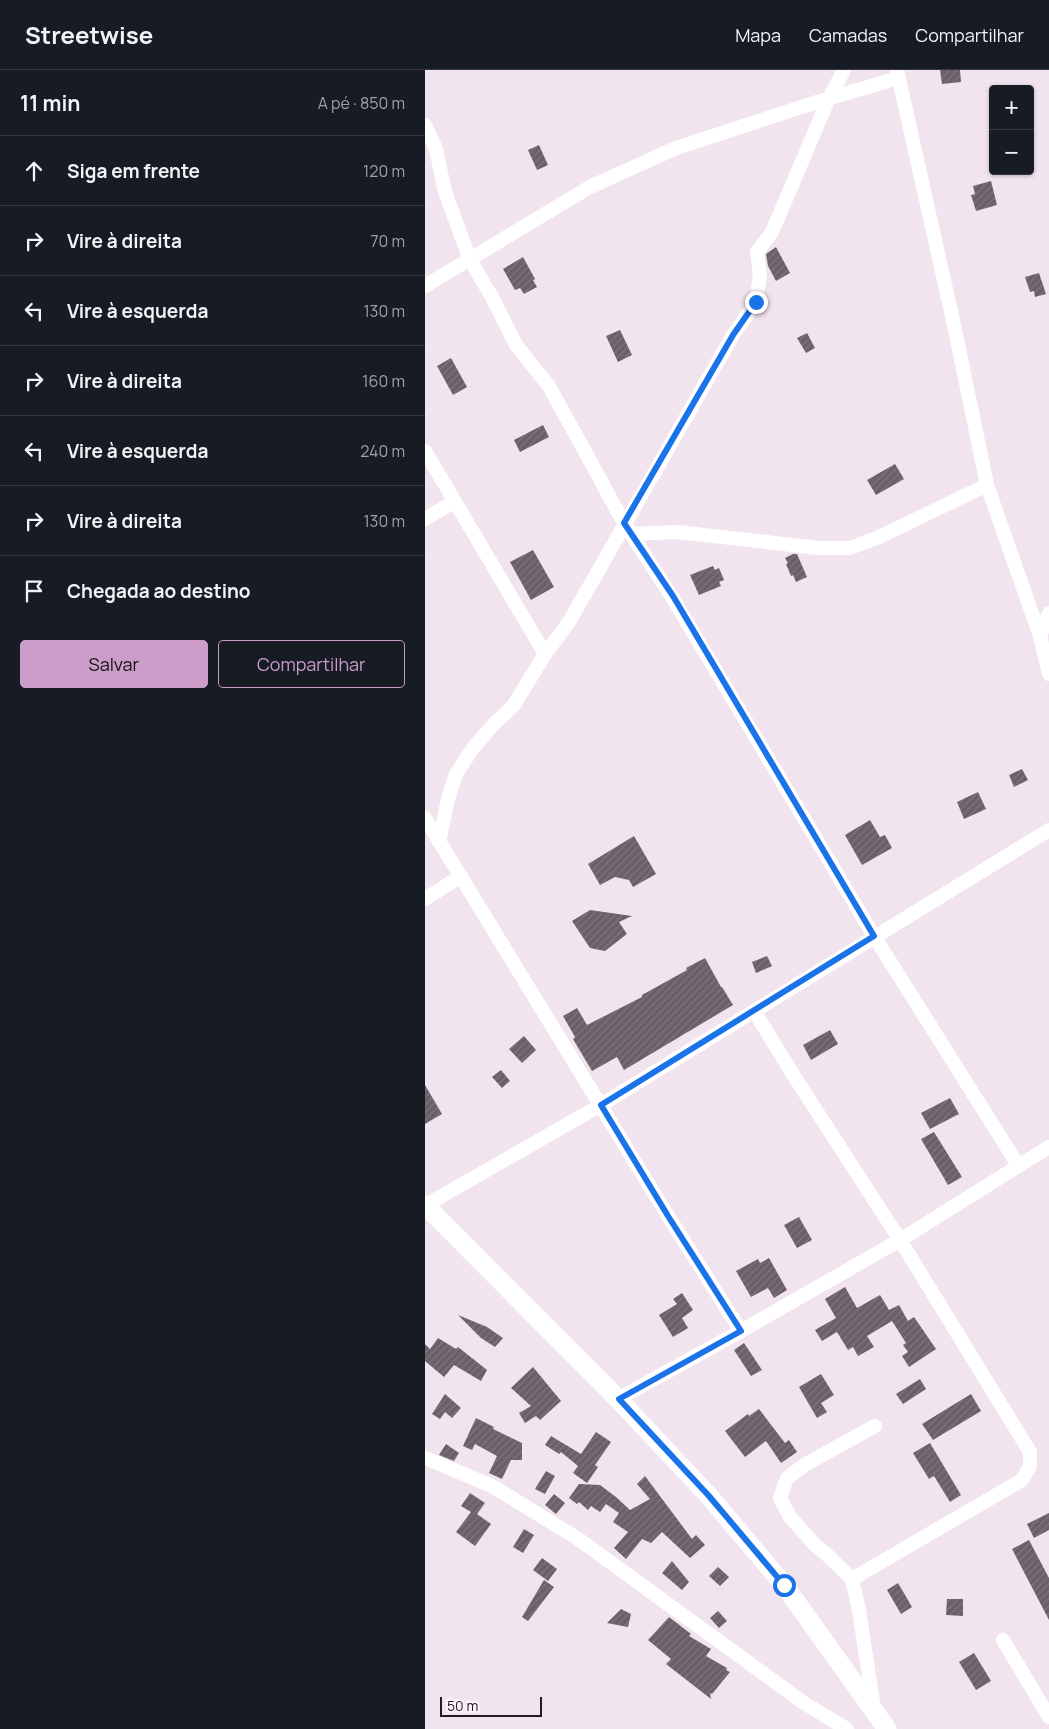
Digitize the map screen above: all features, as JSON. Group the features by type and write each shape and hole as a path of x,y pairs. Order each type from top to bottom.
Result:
{"main road":[{"path":"425,1205 619,1399 709,1496 784,1585 887,1729"}],"street":[{"path":"439,842 448,799 456,774 479,741 514,705 545,654 569,622 628,528 733,335 756,302 760,275 757,252 772,232 829,98 844,70"},
{"path":"425,286 590,187 676,148 897,74 954,325 987,485 1040,636 1049,674"},
{"path":"425,125 436,149 445,192 470,260 492,297 516,345 549,386 628,528 673,596 874,936 1018,1164"},
{"path":"425,451 545,654"},
{"path":"628,528 818,548 850,548 879,537 987,485"},
{"path":"425,519 455,501"},
{"path":"1040,636 1049,613"},
{"path":"425,818 668,1216 741,1331"},
{"path":"425,1205 601,1105 1049,830"},
{"path":"425,899 461,876"},
{"path":"754,1011 900,1240 1030,1452 1030,1466 1022,1480 852,1579"},
{"path":"619,1399 900,1240 1018,1164 1049,1147"},
{"path":"874,1710 859,1610 852,1579 816,1546 790,1517 780,1498 787,1478 875,1426"},
{"path":"425,1458 492,1486 577,1538 804,1703 847,1729"},
{"path":"1003,1640 1049,1717"}],"building":[{"path":"940,70 960,70 961,82 942,84"},
{"path":"539,145 548,165 537,170 528,150"},
{"path":"991,181 997,205 976,211 971,195 975,194 973,186"},
{"path":"776,247 790,273 776,281 768,266 766,254"},
{"path":"523,257 535,279 533,280 537,287 524,294 520,288 515,290 503,269"},
{"path":"1039,273 1046,294 1035,297 1034,291 1030,292 1025,277"},
{"path":"620,330 632,355 618,362 606,336"},
{"path":"807,333 815,348 806,353 797,338"},
{"path":"451,358 467,387 453,395 437,366"},
{"path":"543,425 549,437 520,452 514,440"},
{"path":"895,464 904,479 876,495 867,480"},
{"path":"533,550 554,587 531,600 510,562"},
{"path":"797,554 807,577 796,582 793,575 791,576 785,558"},
{"path":"713,566 715,570 719,568 724,580 719,582 721,586 699,595 690,575"},
{"path":"1022,769 1028,780 1014,787 1009,775"},
{"path":"978,792 986,809 964,819 957,802"},
{"path":"870,820 880,837 885,835 892,848 862,865 845,835"},
{"path":"634,836 656,874 633,887 629,880 615,877 600,885 588,864"},
{"path":"590,910 632,916 619,922 627,934 605,951 590,948 572,921"},
{"path":"767,956 772,966 756,973 752,962"},
{"path":"705,958 733,1005 624,1070 617,1057 592,1071 573,1039 575,1037 563,1016 577,1008 587,1025 642,997 642,995"},
{"path":"830,1030 838,1044 811,1060 803,1045"},
{"path":"524,1036 536,1050 522,1063 509,1049"},
{"path":"501,1070 510,1081 502,1088 492,1077"},
{"path":"425,1085 442,1114 425,1124"},
{"path":"950,1098 959,1114 930,1129 921,1113"},
{"path":"934,1132 962,1177 948,1185 921,1139"},
{"path":"799,1217 812,1240 797,1248 784,1225"},
{"path":"769,1258 787,1290 774,1298 768,1288 751,1297 736,1271 758,1259 760,1263"},
{"path":"845,1287 857,1308 880,1295 889,1310 899,1305 908,1321 914,1317 936,1349 909,1367 902,1356 908,1352 903,1345 906,1343 892,1321 867,1336 874,1347 858,1356 853,1347 848,1350 837,1332 822,1341 815,1330 836,1318 825,1299"},
{"path":"682,1293 693,1310 682,1318 688,1328 673,1337 659,1315 677,1304 673,1299"},
{"path":"458,1315 487,1327 503,1338 495,1347 481,1338"},
{"path":"438,1338 456,1349 458,1347 487,1370 481,1381 454,1365 444,1377 425,1361 425,1344 430,1349"},
{"path":"744,1343 762,1370 751,1376 734,1350"},
{"path":"533,1367 561,1401 540,1420 536,1416 525,1423 519,1413 531,1406 511,1388"},
{"path":"821,1374 834,1395 821,1403 827,1412 817,1418 799,1387"},
{"path":"920,1379 926,1389 903,1404 896,1394"},
{"path":"445,1394 461,1408 452,1418 445,1412 440,1419 432,1414"},
{"path":"971,1394 981,1411 933,1440 922,1424"},
{"path":"759,1409 785,1443 789,1440 797,1452 781,1463 766,1441 745,1457 725,1431 748,1414 749,1416"},
{"path":"476,1418 494,1427 493,1429 522,1443 522,1460 511,1460 502,1479 489,1473 497,1456 475,1444 472,1450 463,1446"},
{"path":"596,1432 611,1442 595,1465 598,1467 587,1483 573,1473 578,1466 561,1452 559,1454 545,1445 551,1436 581,1454"},
{"path":"930,1443 961,1495 950,1502 934,1476 929,1479 913,1453"},
{"path":"446,1444 459,1453 454,1461 439,1455"},
{"path":"546,1471 555,1476 545,1494 535,1489"},
{"path":"645,1476 692,1539 696,1535 705,1545 690,1558 662,1532 651,1543 642,1539 626,1559 614,1548 628,1532 613,1522 619,1513 606,1504 600,1512 591,1506 588,1510 579,1502 577,1504 569,1498 579,1484 600,1485 630,1510 650,1499 637,1484"},
{"path":"470,1493 485,1503 477,1514 491,1524 475,1546 456,1532 471,1512 461,1506"},
{"path":"554,1494 565,1503 556,1514 545,1505"},
{"path":"1049,1513 1049,1530 1034,1538 1027,1524"},
{"path":"524,1529 534,1535 523,1553 513,1547"},
{"path":"1029,1540 1049,1578 1049,1620 1012,1549"},
{"path":"542,1558 557,1569 548,1581 533,1570"},
{"path":"672,1561 689,1582 682,1590 662,1573"},
{"path":"718,1567 729,1577 720,1586 709,1576"},
{"path":"544,1580 554,1587 528,1621 522,1617"},
{"path":"898,1583 912,1607 901,1614 887,1590"},
{"path":"947,1599 963,1599 963,1616 946,1615"},
{"path":"621,1609 631,1614 628,1627 607,1623"},
{"path":"718,1611 727,1621 719,1628 710,1618"},
{"path":"669,1617 691,1634 689,1636 711,1649 706,1656 727,1668 726,1670 730,1672 712,1694 710,1693 711,1699 666,1664 671,1659 648,1640"},
{"path":"974,1653 991,1681 976,1690 959,1662"}],"route":[{"path":"756,302 733,335 624,523 673,596 874,936 601,1105 741,1331 619,1399 709,1496 784,1585"}]}
